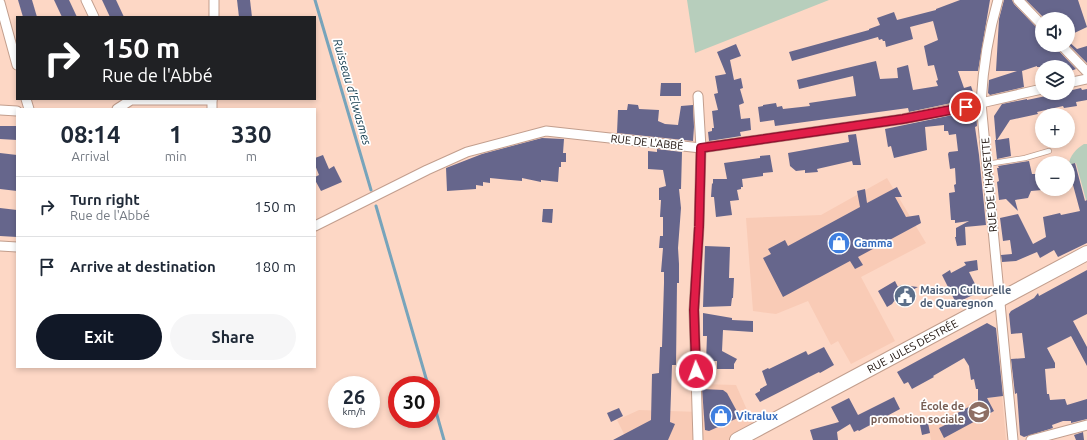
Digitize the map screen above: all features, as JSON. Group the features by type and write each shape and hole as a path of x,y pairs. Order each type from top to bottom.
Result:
{"main road":[{"name":"RUE JULES DESTRÉE","path":"737,440 1087,253"}],"street":[{"path":"86,0 94,16"},
{"path":"214,0 214,16"},
{"name":"RUE DE L'HAISETTE","path":"998,0 991,24 986,53 982,82 982,103 1013,440"},
{"path":"1018,0 1035,18"},
{"path":"0,2 16,61"},
{"path":"1068,52 1087,72"},
{"path":"1075,82 1087,79"},
{"name":"RUE DE L'ABBÉ","path":"316,226 427,170 467,152 546,131 701,148 903,119 1035,91"},
{"path":"698,96 701,148 699,227 694,310 698,440"},
{"path":"118,108 129,100"},
{"path":"150,100 212,103"},
{"path":"0,110 16,111"},
{"path":"0,246 16,247"},
{"path":"1031,440 1087,426"}],"lane":[{"path":"987,164 1025,158 1049,151"}],"shaded area":[{"path":"887,178 926,243 861,277 895,341 851,364 838,341 831,345 808,301 776,314 753,311 746,218 821,215"},
{"path":"700,384 736,385 755,428 731,440 627,440 617,420 639,410 700,412"},
{"name":"École de promotion sociale","path":"1002,396 1006,440 931,440 928,424 979,399"}],"green space":[{"path":"687,0 829,0 695,53"},
{"path":"1084,144 1087,144 1087,200 1075,163 1075,156 1072,156"}],"building":[{"path":"18,0 32,0 37,16 23,16"},
{"path":"54,0 69,0 77,16 62,16"},
{"path":"102,0 116,0 124,16 110,16"},
{"path":"237,0 250,0 252,16 239,16"},
{"path":"960,0 990,0 978,71 958,71 964,88 971,86 975,98 909,112 908,108 775,126 774,120 760,122 758,107 763,105 776,103 777,107 782,106 783,109 810,106 809,103 856,96 853,76 799,89 797,80 876,61 880,79 898,78 897,68 908,65 913,90 938,86 934,65 928,66 924,46 938,40 933,21 910,27 913,39 886,47 885,41 882,39 879,40 878,37 792,61 789,52 869,30 880,25 877,18 894,12 897,20 936,10"},
{"path":"1004,0 1012,0 1035,26 1035,52 1060,52 1067,60 1035,60 1035,67 1022,71 1024,87 990,95 988,93 989,80 1017,71 996,71 999,19"},
{"path":"1026,0 1078,0 1087,27 1075,33 1075,12 1038,12"},
{"path":"736,44 741,56 730,60 734,80 741,78 743,88 740,89 744,103 739,105 741,119 750,118 751,130 740,132 741,136 709,141 708,132 712,131 712,128 714,128 712,111 718,110 714,94 718,93 715,76 726,74 717,52"},
{"path":"1087,46 1087,63 1075,51 1075,47 1077,49"},
{"path":"661,83 681,83 681,96 660,96"},
{"path":"1075,89 1087,89 1087,100 1076,102 1077,106 1064,108 1063,106 1054,108 1035,108 1035,115 1010,120 997,140 1009,138 1011,156 997,159 994,116 1002,104 1035,98 1035,100 1075,100"},
{"path":"628,104 638,105 639,109 659,110 658,121 665,124 678,125 681,106 693,105 693,141 617,133 618,110 627,110"},
{"path":"972,111 976,113 977,126 975,127 986,225 965,227 966,245 957,246 955,237 956,228 969,221 955,223 955,220 951,220 949,193 955,192 954,185 956,184 955,168 950,169 948,154 949,152 958,151 956,134 949,135 948,131 944,131 944,125 925,127 927,150 894,158 891,146 888,147 885,129"},
{"path":"0,126 16,126 16,140 0,139"},
{"path":"856,134 861,165 853,165 852,161 817,169 818,172 805,173 805,170 796,171 790,166 788,153 849,142 848,135"},
{"path":"542,138 564,139 563,153 566,153 566,162 561,162 561,167 559,167 558,182 541,180 541,182 522,178 522,181 490,178 490,183 483,182 483,186 476,185 476,189 447,191 446,168 482,154"},
{"path":"657,149 682,152 681,189 679,189 681,208 678,248 679,283 677,283 676,365 672,365 670,422 675,424 668,440 613,440 651,420 652,374 659,373 660,347 662,347 664,272 661,272 663,248 659,248 660,236 663,236 663,217 660,217 661,200 659,200 659,188 666,186 663,170 648,169 648,151 657,152"},
{"path":"0,153 16,155 16,191 0,189"},
{"path":"323,155 329,169 334,166 342,182 321,191 316,182 316,176 319,175 316,168 316,158"},
{"path":"770,155 773,172 763,173 763,176 742,179 743,187 737,190 739,200 730,201 732,215 716,217 714,197 711,197 712,183 713,184 713,179 727,179 724,163 760,158 760,156"},
{"path":"1029,161 1032,174 1035,174 1035,191 1031,191 1028,198 1015,200 1018,211 1006,199 999,200 997,182 999,181 998,166"},
{"path":"1075,163 1085,201 1087,200 1087,243 1058,257 1054,250 1040,258 1037,252 1016,261 1002,262 1001,255 1012,254 1010,240 1003,241 1000,218 1018,214 1033,244 1046,237 1043,217 1060,213 1061,215 1080,211 1075,192"},
{"name":"Gamma","path":"897,187 902,197 895,197 906,217 919,215 921,223 858,257 863,265 855,269 850,261 783,297 763,258 771,254 768,249 785,240 788,246 860,207 857,191 865,189 867,203"},
{"path":"0,208 16,210 16,237 0,236"},
{"path":"543,209 553,209 552,223 542,222"},
{"path":"705,246 730,247 729,278 734,278 731,306 703,307"},
{"path":"977,260 978,270 969,272 978,290 973,295 956,303 942,275 950,270 951,273 966,265 964,262"},
{"path":"1087,270 1087,314 1073,321 1087,347 1087,366 1071,336 1047,348 1055,363 1055,368 1045,369 1047,394 1049,394 1050,400 1065,399 1067,405 1087,399 1087,419 1071,423 1071,421 1063,421 1052,425 1053,428 1024,437 1020,435 1017,393 1015,394 1011,359 1025,358 1022,333 1011,334 1009,314 1011,311 1034,298 1038,293 1039,296"},
{"path":"895,281 898,287 901,285 918,287 903,295 901,299 895,300 887,307 878,291"},
{"path":"703,313 732,318 732,320 753,321 753,332 723,330 722,351 737,359 734,364 734,369 717,369 717,361 706,361 707,336 703,336"},
{"path":"987,323 996,328 1003,396 987,398 994,411 944,438 939,428 949,423 946,419 978,402 978,389 976,389 974,379 971,380 969,366 964,358 912,389 908,382 904,384 897,372"},
{"path":"824,347 834,365 760,402 755,394 767,385 762,371 806,351 808,355"},
{"path":"702,389 723,390 727,393 740,417 709,431 705,430"},
{"path":"894,397 900,409 859,431 854,432 850,424 837,432 838,440 813,440 810,430 839,422 831,407 849,398 858,415"},
{"path":"619,408 623,416 611,422 607,413"},
{"path":"928,423 930,433 922,435 920,425"},
{"path":"1083,432 1084,440 1076,440 1074,435"}],"waterway":[{"name":"Ruisseau d'Elwasmes","path":"315,0 371,190"},
{"name":"Ruisseau d'Elwasmes","path":"376,206 425,376"},
{"name":"Ruisseau d'Elwasmes","path":"440,426 444,440"}],"place":[{"name":"Gamma","path":"839,243"},
{"name":"Maison Culturelle de Quaregnon","path":"905,296"},
{"name":"École de promotion sociale","path":"979,412"},
{"name":"Vitralux","path":"721,416"}],"route":[{"path":"696,371 694,310 699,227 701,148 903,119 966,107"}]}
